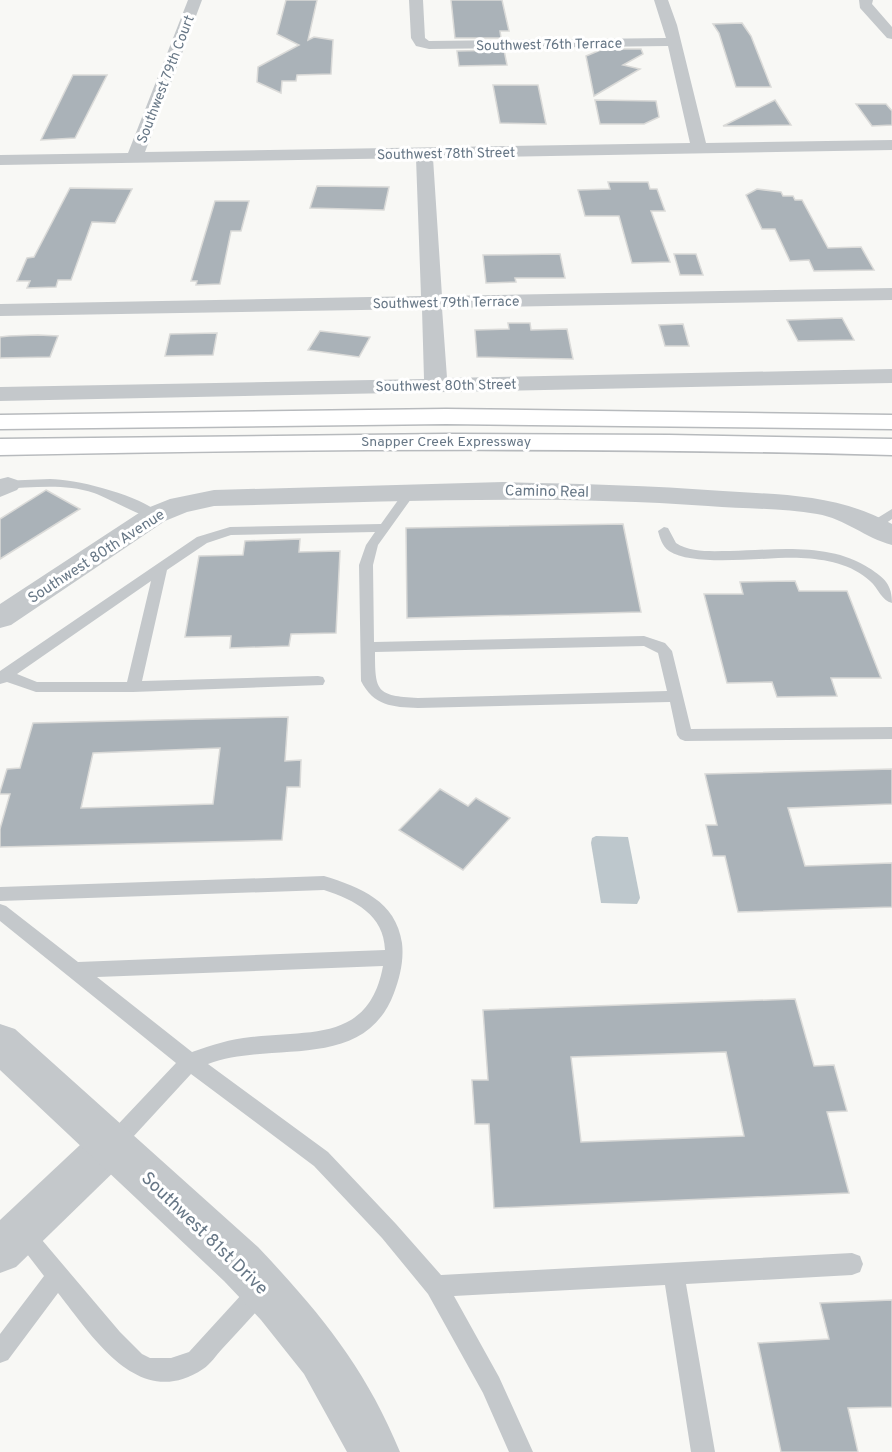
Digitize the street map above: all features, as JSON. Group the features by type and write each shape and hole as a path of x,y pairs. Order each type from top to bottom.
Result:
{"highway":[{"name":"Snapper Creek Expressway","path":"0,422 461,415 892,422"},
{"name":"Snapper Creek Expressway","path":"0,447 438,440 892,447"}],"street":[{"name":"Southwest 79th Court","path":"134,158 195,0"},
{"name":"Southwest 76th Terrace","path":"416,0 418,38 423,44 674,42"},
{"path":"661,0 674,42 699,148"},
{"path":"866,0 865,5 892,35"},
{"name":"Southwest 78th Street","path":"0,160 892,145"},
{"path":"424,153 436,385"},
{"name":"Southwest 79th Terrace","path":"0,310 892,294"},
{"name":"Southwest 80th Street","path":"0,393 892,376"},
{"name":"Camino Real","path":"195,501 235,496 554,490 774,501 839,510 887,524"},
{"name":"Southwest 80th Avenue","path":"0,618 155,515 195,501"},
{"name":"Southwest 81st Drive","path":"0,1043 263,1288 299,1327 336,1378 375,1452"},
{"path":"10,1241 111,1145"}],"lane":[{"path":"3,486 58,483 82,487 117,498 155,515"},
{"path":"410,492 382,528 372,545 366,565 368,681 372,690 387,700 418,703 677,696"},
{"path":"1,678 202,540 230,531 382,528"},
{"path":"664,531 669,544 687,553 722,556 805,553 828,555 849,562 867,573 884,586 892,599"},
{"path":"133,687 161,568"},
{"path":"367,647 644,641 660,646 665,651 685,735 892,733"},
{"path":"1,678 36,687 133,687 318,681"},
{"path":"0,894 324,883 345,889 368,900 382,914 392,937 393,958 387,992 381,1005 370,1018 336,1037 316,1041 229,1048 190,1062 111,1145"},
{"path":"0,911 190,1062 321,1159 389,1231 436,1286 486,1375 521,1452"},
{"path":"76,970 393,958"},
{"path":"10,1241 58,1276 117,1346 141,1367 155,1370 184,1367 197,1360 263,1288"},
{"path":"436,1286 852,1264"},
{"path":"674,1275 703,1452"},
{"path":"0,1352 58,1276"}],"shaded area":[{"path":"596,836 628,837 640,898 637,904 601,903 591,843 592,838"}],"building":[{"path":"286,0 317,0 308,40 314,37 333,40 331,74 297,75 296,81 282,81 281,93 257,82 258,67 299,45 277,34"},
{"path":"451,0 502,0 509,31 500,31 501,38 455,38"},
{"path":"742,23 751,36 771,87 736,87 719,33 713,24"},
{"path":"603,49 641,49 643,54 623,65 640,69 594,96 586,56"},
{"path":"504,50 507,65 459,66 457,51"},
{"path":"73,75 107,75 75,138 41,140"},
{"path":"493,85 538,85 546,124 500,123"},
{"path":"595,100 656,101 659,117 644,124 600,124"},
{"path":"775,100 791,125 723,126"},
{"path":"856,104 886,104 892,111 892,125 872,126"},
{"path":"608,182 648,182 650,189 657,189 665,211 651,211 670,262 632,263 619,216 585,216 578,190 610,189"},
{"path":"317,186 389,187 384,210 310,208"},
{"path":"70,188 132,189 115,223 92,222 71,280 58,280 56,287 27,288 30,281 17,281 27,258 34,257"},
{"path":"757,189 781,192 783,196 793,196 795,200 802,200 828,248 861,247 874,270 814,271 809,260 790,261 775,229 762,229 746,195"},
{"path":"215,201 249,201 241,231 231,231 220,284 196,285 197,281 191,281"},
{"path":"560,254 565,278 515,278 516,282 486,283 483,255"},
{"path":"674,254 696,254 703,275 680,275"},
{"path":"842,318 854,340 798,341 787,320"},
{"path":"508,323 530,323 531,330 567,329 573,359 477,357 475,330 509,329"},
{"path":"683,324 689,346 665,346 659,325"},
{"path":"320,331 370,337 359,357 308,350"},
{"path":"217,333 213,355 165,356 170,334"},
{"path":"58,336 50,357 0,358 0,337"},
{"path":"46,490 80,509 0,559 0,519"},
{"path":"623,524 641,612 407,618 406,528"},
{"path":"300,539 299,552 340,551 336,633 291,634 289,646 230,648 231,636 185,637 199,556 243,555 245,541"},
{"path":"795,581 799,591 847,591 881,678 831,678 837,696 777,697 772,682 727,683 704,594 743,594 740,582"},
{"path":"288,717 285,761 301,760 300,787 287,787 282,840 0,847 0,829 10,794 0,794 0,792 7,769 20,768 33,723","holes":["220,748 213,804 81,808 93,753"]},
{"path":"892,769 892,804 788,808 805,866 892,863 892,907 738,912 725,856 713,856 706,825 717,825 705,774"},
{"path":"440,789 468,806 476,798 510,818 463,870 399,830"},
{"path":"795,999 814,1066 834,1065 847,1111 827,1112 849,1193 494,1208 489,1124 475,1124 472,1080 488,1080 483,1010","holes":["726,1052 744,1136 581,1142 571,1057"]},
{"path":"892,1300 892,1407 848,1408 858,1452 781,1452 758,1343 829,1339 820,1303"}]}
